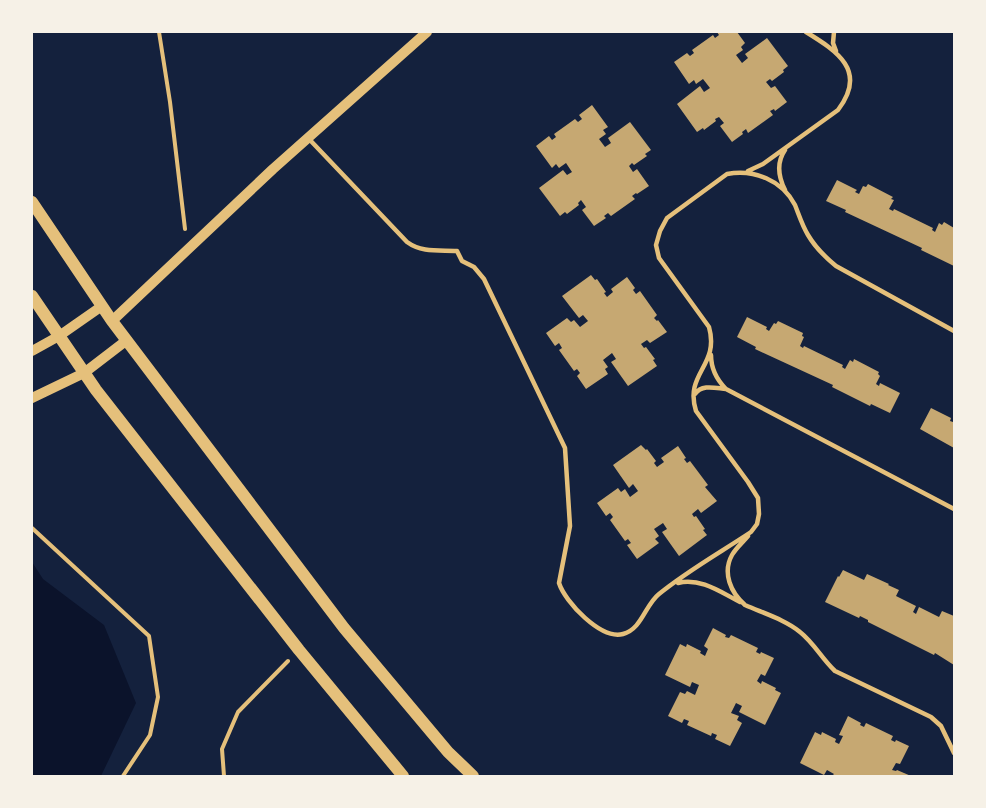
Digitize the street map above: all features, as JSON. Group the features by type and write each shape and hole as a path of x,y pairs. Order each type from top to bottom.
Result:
{"main road":[{"path":"33,204 112,321 345,628 448,752 473,777"},
{"path":"32,296 84,372 299,650 404,777"}],"street":[{"path":"112,321 273,169 427,32"},
{"path":"32,351 59,336 102,306"},
{"path":"32,398 84,372 127,340"}],"lane":[{"path":"806,32 836,51 844,60 850,81 845,100 838,110 756,168 746,172 728,174 667,218 656,246 659,258 709,327 714,372 718,382 726,389 954,509"},
{"path":"834,32 833,43 836,51"},
{"path":"309,139 407,243 425,250 457,251 462,261 474,267 484,279 565,448 570,526 559,583 567,600 603,631 613,635 623,634 632,630 658,595 751,532"},
{"path":"786,147 780,156 779,173 786,192"},
{"path":"746,172 757,174 774,182 786,192 794,203 808,235 824,257 847,273 954,331"},
{"path":"711,355 697,377 693,400 696,411 758,498 757,524 731,556 729,568 732,589 746,604"},
{"path":"694,395 697,390 703,388 726,389"},
{"path":"672,585 683,582 700,583 798,630 835,671 931,717 941,726 954,753"}],"path":[{"path":"159,32 170,102 187,251"},
{"path":"32,528 149,636 158,697 150,735 123,777"},
{"path":"224,777 222,750 238,712 299,650"}],"water":[{"path":"32,562 43,579 104,625 136,703 101,776 32,776"}],"building":[{"path":"717,32 737,32 745,43 741,47 743,50 736,55 742,63 748,58 745,54 767,38 788,66 772,81 770,79 766,82 771,88 775,86 787,102 775,111 774,109 770,111 773,115 748,133 746,129 732,142 720,126 724,123 719,117 704,130 703,128 697,132 677,104 700,86 704,92 710,88 703,79 696,84 694,80 689,84 674,62 687,53 690,56 694,53 692,50 713,35 715,38 719,35"},
{"path":"592,105 608,127 603,130 606,134 599,139 605,147 611,143 608,138 630,122 651,150 645,154 647,156 629,166 633,172 637,169 649,186 632,196 635,199 611,216 608,213 604,216 606,218 594,226 582,210 586,207 581,200 579,205 560,216 539,188 563,170 567,175 572,172 566,163 559,168 556,164 552,168 536,146 549,136 552,140 556,137 554,134 575,119 578,122 582,119 579,115"},
{"path":"837,180 857,190 855,192 859,194 863,186 866,187 868,184 893,197 891,199 894,200 889,209 893,211 894,209 933,228 935,232 939,223 942,225 944,222 954,228 954,266 826,201"},
{"path":"591,275 595,280 597,279 607,297 613,292 611,289 627,277 635,288 633,290 636,294 640,291 657,315 654,318 667,332 650,343 647,340 641,344 655,359 653,360 657,366 628,386 611,362 616,359 612,353 603,360 608,367 605,369 608,374 586,389 577,376 580,373 577,369 574,371 559,350 562,348 559,343 555,346 546,333 567,318 571,322 574,320 580,327 588,321 583,315 579,318 562,296"},
{"path":"747,317 767,327 769,331 778,321 803,333 804,337 800,346 843,365 845,369 850,360 853,362 854,359 879,372 880,376 876,384 879,386 880,383 900,393 890,413 871,404 870,406 832,387 833,385 755,349 756,347 737,337"},
{"path":"931,408 951,418 950,421 953,422 954,419 954,448 920,429"},
{"path":"641,445 656,461 654,463 657,467 664,462 661,458 678,446 686,458 684,459 687,463 690,461 708,485 705,487 717,501 701,513 698,509 692,514 696,516 707,535 679,556 662,532 667,529 663,523 654,529 659,536 655,539 659,543 637,559 627,545 631,543 628,539 625,541 610,520 613,517 610,513 606,516 597,503 618,488 621,492 625,489 630,497 638,491 633,484 629,488 613,465"},
{"path":"843,570 864,580 867,574 899,590 896,596 916,606 913,612 916,614 919,607 939,617 942,611 954,616 954,665 935,653 934,655 860,616 859,618 825,602"},
{"path":"713,628 726,635 725,637 729,638 731,635 758,648 756,652 774,658 765,676 761,674 757,681 776,688 775,690 781,693 765,725 739,712 742,706 736,703 731,713 739,716 737,720 742,723 730,746 715,739 717,735 712,733 711,736 687,725 689,721 684,719 682,723 668,716 680,692 685,694 687,691 695,695 699,685 692,682 690,687 665,675 680,644 686,647 687,644 701,651 700,653 705,656 708,649 704,646"},
{"path":"848,716 864,727 866,723 893,736 891,740 909,746 900,764 896,763 892,770 911,776 832,776 834,774 827,770 824,775 800,763 815,732 821,735 822,732 836,739 835,742 839,744 843,736 839,735"}]}
